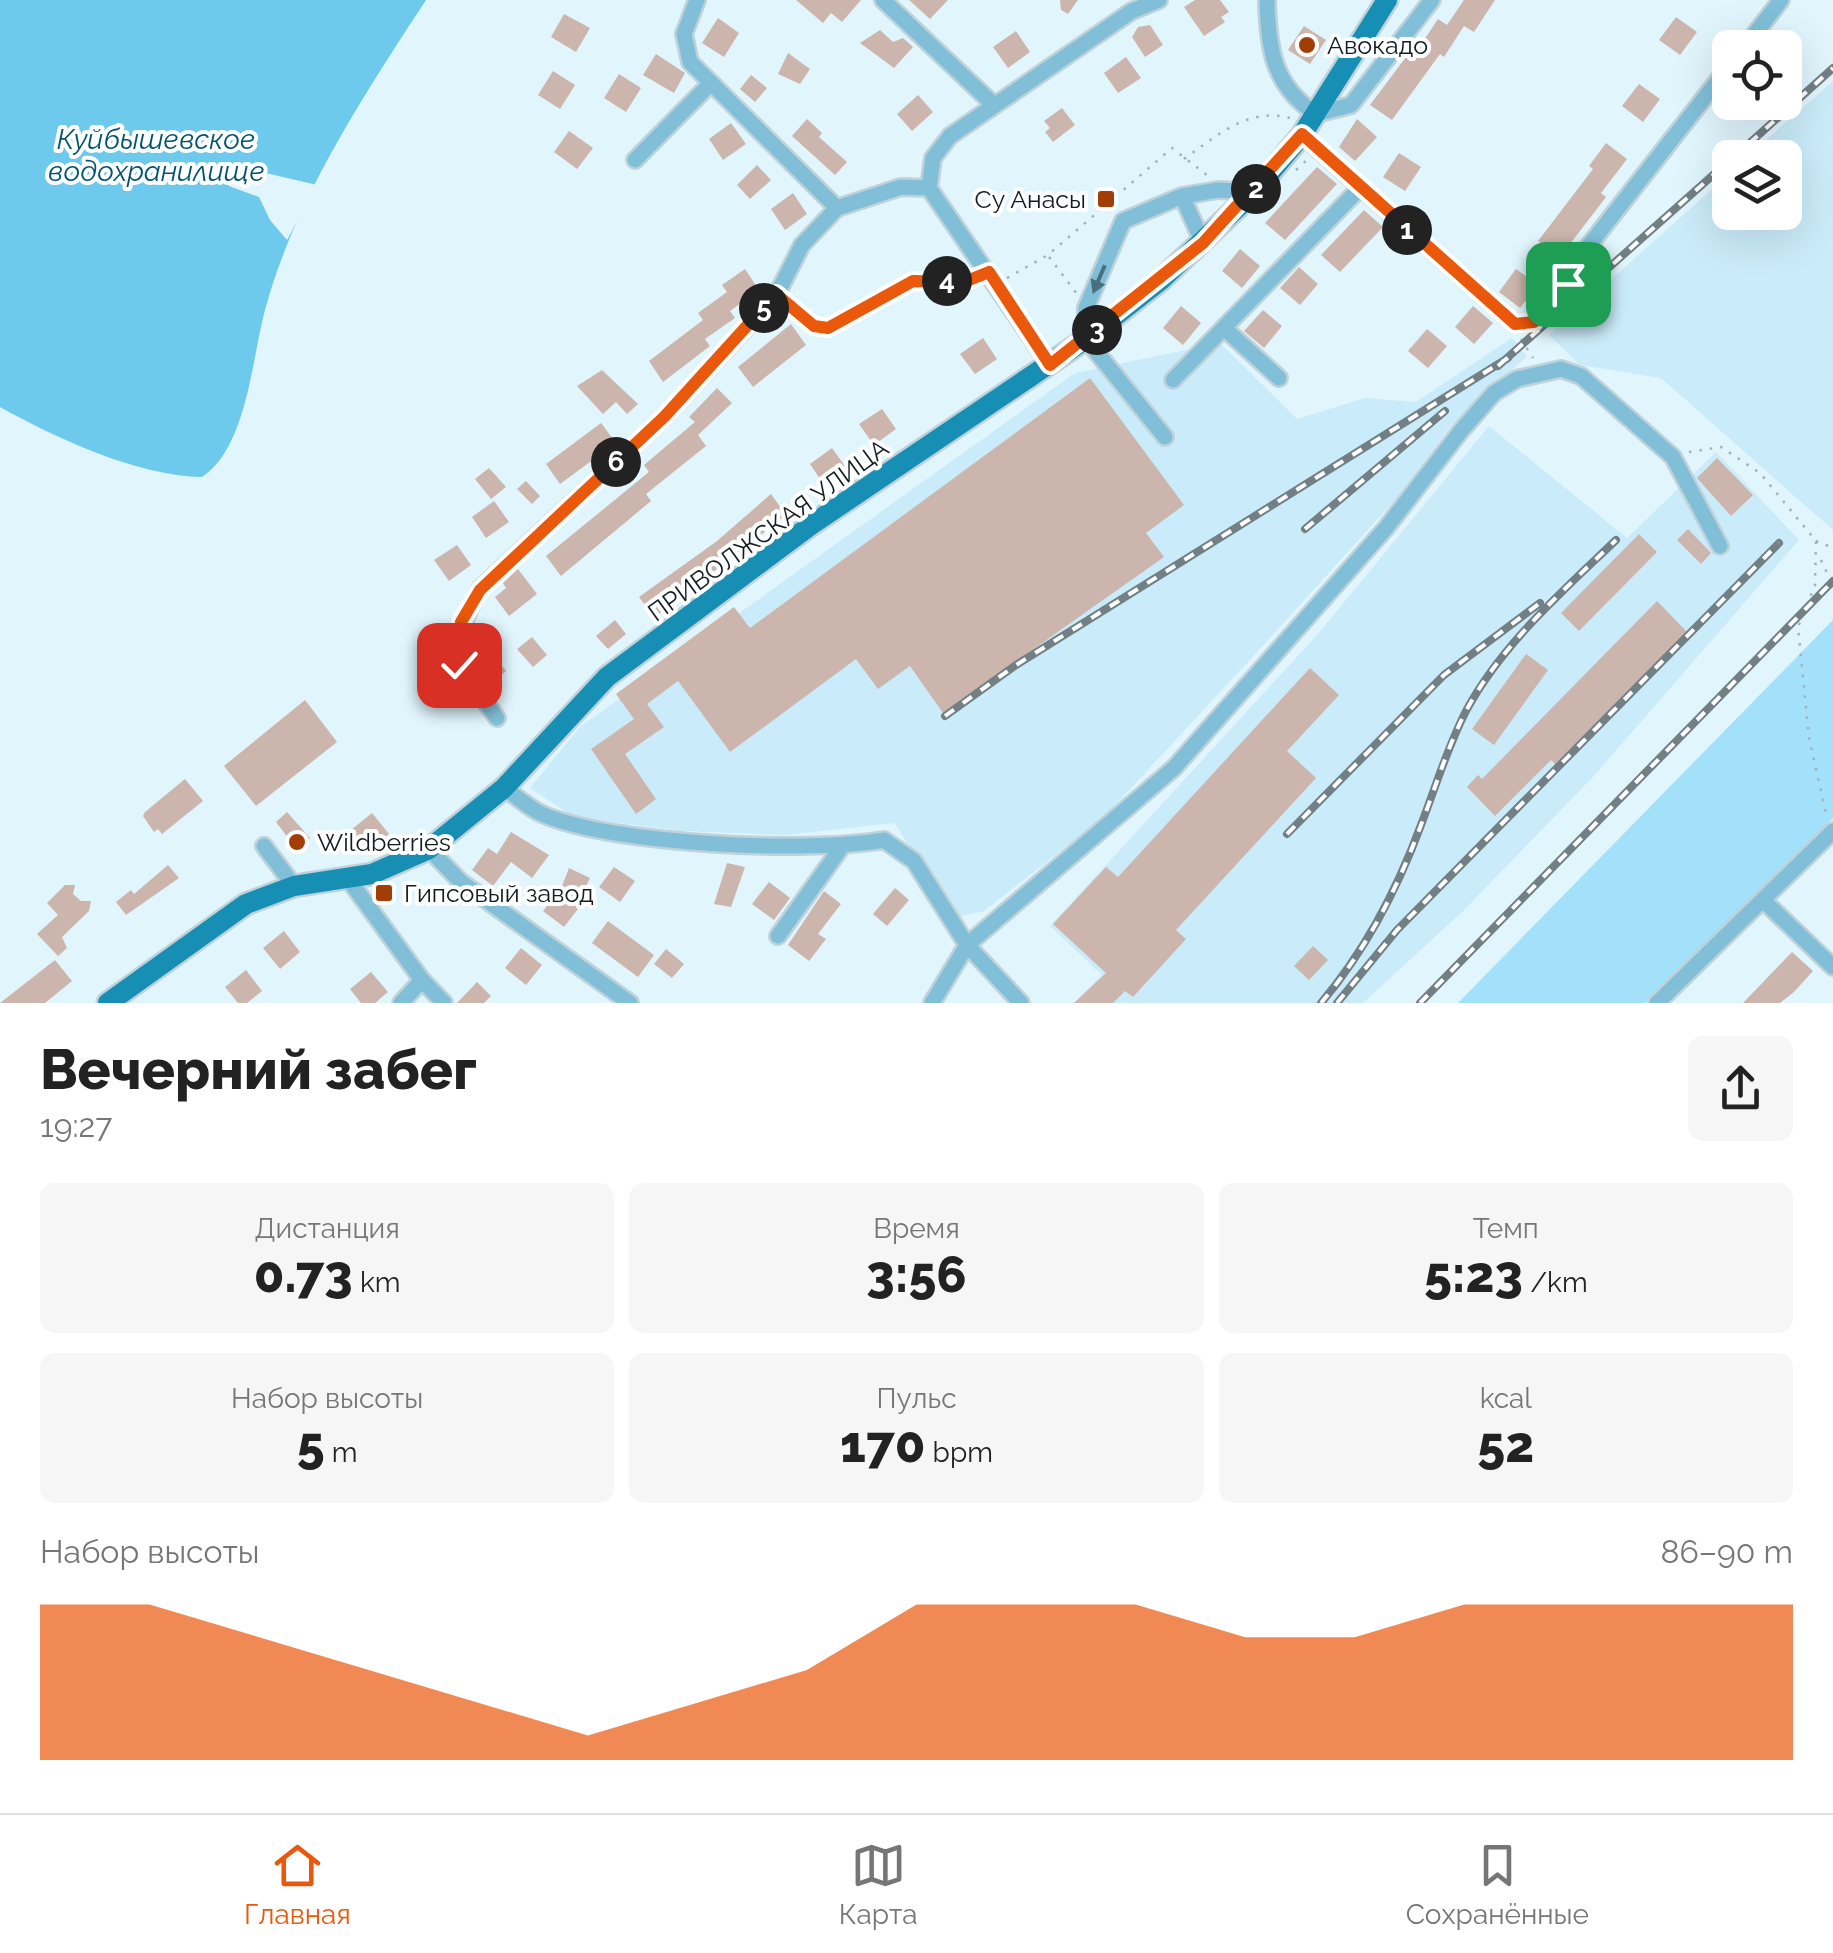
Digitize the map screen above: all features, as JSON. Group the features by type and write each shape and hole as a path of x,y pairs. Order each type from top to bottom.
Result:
{"main road":[{"name":"ПРИВОЛЖСКАЯ УЛИЦА","path":"108,1003 246,904 294,886 349,880 390,868 429,849 504,788 607,678 812,525 1086,339 1203,243 1254,192 1297,127 1316,114 1387,0"}],"street":[{"path":"697,0 684,34 690,62 837,208"},
{"path":"884,0 993,104"},
{"path":"1050,365 929,188 933,158 950,136 993,104 1132,11 1159,0"},
{"path":"1267,0 1268,50 1295,100 1316,114 1350,106 1432,0"},
{"path":"1758,30 1780,0"},
{"path":"634,160 711,83"},
{"path":"1297,127 1360,188 1515,324 1534,322 1568,284 1587,248 1712,88"},
{"path":"497,718 459,665 461,622 480,590 665,416 776,294 802,245 837,208 901,188 929,188"},
{"path":"1174,380 1360,188"},
{"path":"1165,438 1086,339 1086,308 1124,221 1182,196 1218,190 1254,192"},
{"path":"1182,196 1203,243"},
{"path":"1224,328 1279,378"},
{"path":"932,1003 967,945 1174,768 1386,528 1494,394 1516,378 1561,369 1580,376 1673,457 1720,546"},
{"path":"504,788 541,814 618,835 841,848 884,840 914,861 967,945 1021,1003"},
{"path":"1657,1003 1765,902 1832,832"},
{"path":"264,846 294,886"},
{"path":"778,936 841,848"},
{"path":"429,849 460,882 630,1003"},
{"path":"349,880 422,980 444,1003"},
{"path":"1765,902 1833,967"},
{"path":"400,1003 422,980"}],"path":[{"path":"1184,159 1233,124 1268,112 1297,127"},
{"path":"1048,255 1080,299"},
{"path":"776,294 814,326 828,328 913,281 964,282 989,272"},
{"path":"1515,324 1538,373"},
{"path":"1673,457 1722,447 1760,473 1816,542 1833,586"},
{"path":"1816,542 1833,548"},
{"path":"1819,556 1815,585 1798,627 1809,738 1832,832"}],"shaded area":[{"path":"1833,81 1833,530 1661,378 1580,365 1549,335 1712,189 1712,230 1802,230 1802,140 1766,140 1789,120 1802,120 1802,108"},
{"path":"1512,338 1527,356 1451,426 1395,500 1247,663 1105,816 984,911 952,918 895,823 785,835 680,831 574,817 530,788 580,727 1075,373 1220,343 1297,419 1365,398 1416,402"},
{"path":"1489,426 1627,538 1716,452 1799,540 1593,777 1462,912 1363,1003 1074,1003 1102,975 1050,926 1318,634"},
{"path":"1833,620 1833,818 1731,924 1645,1003 1458,1003"}],"water":[{"name":"Куйбышевское водохранилище","path":"0,0 426,0 333,149 294,228 265,310 238,424 217,463 202,477 124,463 71,443 0,407"}],"pier":[{"path":"230,172 266,173 317,185 287,240 270,220 259,197 229,186"}],"building":[{"path":"796,0 861,0 842,22 831,13 823,23"},
{"path":"909,0 948,0 930,19"},
{"path":"1060,0 1078,0 1068,14 1061,10"},
{"path":"1195,0 1220,0 1229,12 1221,17 1225,22 1204,36 1184,7"},
{"path":"1464,0 1495,0 1474,32 1464,26 1392,120 1370,105 1412,49 1416,52 1438,19 1447,25"},
{"path":"564,14 590,28 576,52 551,37"},
{"path":"1676,17 1697,32 1680,55 1659,40"},
{"path":"718,18 739,33 724,57 702,43"},
{"path":"1150,25 1163,45 1145,57 1132,37 1138,27"},
{"path":"1304,26 1326,40 1310,64 1288,50"},
{"path":"880,30 893,42 903,38 913,47 894,68 860,43"},
{"path":"1016,31 1030,52 1008,68 993,47"},
{"path":"788,53 810,69 800,84 778,74"},
{"path":"656,54 685,73 674,93 643,75"},
{"path":"1126,57 1141,78 1118,93 1104,73"},
{"path":"553,71 575,85 560,109 538,95"},
{"path":"619,74 641,88 626,112 604,98"},
{"path":"751,75 767,88 755,102 740,89"},
{"path":"1639,84 1660,99 1643,122 1622,106"},
{"path":"918,95 933,112 912,131 897,114"},
{"path":"1062,108 1075,125 1053,142 1045,132 1050,128 1044,121"},
{"path":"807,119 822,133 819,137 847,162 835,175 792,136"},
{"path":"1357,119 1377,137 1355,161 1339,147"},
{"path":"731,123 746,144 723,160 709,139"},
{"path":"569,131 593,148 577,169 554,152"},
{"path":"1606,143 1627,159 1601,193 1606,197 1560,257 1538,241 1593,169 1589,166"},
{"path":"1399,153 1421,167 1405,191 1383,177"},
{"path":"757,165 771,180 750,199 737,185"},
{"path":"1317,167 1337,184 1285,240 1265,223"},
{"path":"793,193 807,214 785,230 771,209"},
{"path":"1364,210 1383,227 1340,272 1321,255"},
{"path":"1240,249 1260,266 1242,288 1222,271"},
{"path":"1299,267 1318,284 1300,305 1280,288"},
{"path":"745,269 759,290 730,311 735,318 705,339 710,346 663,382 649,361 703,320 698,313 727,292 722,285"},
{"path":"1516,269 1538,285 1520,308 1499,292"},
{"path":"1181,306 1201,323 1183,345 1163,328"},
{"path":"1473,306 1493,323 1474,344 1455,327"},
{"path":"1263,310 1282,326 1264,348 1244,331"},
{"path":"791,324 806,345 753,387 738,367"},
{"path":"1427,329 1447,346 1428,368 1408,351"},
{"path":"983,338 997,359 975,374 960,354"},
{"path":"602,370 638,404 627,414 616,402 603,414 577,386"},
{"path":"1090,378 1184,505 1146,533 1164,557 943,713 910,666 878,689 856,659 730,752 678,681 647,704 664,727 625,754 656,799 636,814 591,749 634,719 616,694 734,607 750,628"},
{"path":"717,388 732,403 698,435 706,446 646,494 651,501 561,576 546,556 649,472 644,465 695,422 689,417"},
{"path":"882,409 896,429 874,445 859,424"},
{"path":"601,423 616,443 560,484 546,464"},
{"path":"832,448 847,469 824,485 810,464"},
{"path":"1717,458 1753,495 1731,516 1697,478"},
{"path":"489,468 506,487 491,499 475,479"},
{"path":"526,481 540,496 532,504 517,489"},
{"path":"771,494 786,515 654,618 639,597 717,541"},
{"path":"494,501 509,522 486,538 472,517"},
{"path":"1688,529 1711,553 1701,564 1677,540"},
{"path":"1639,534 1657,552 1579,631 1561,613"},
{"path":"457,545 471,565 449,581 434,560"},
{"path":"518,569 537,594 509,616 495,597"},
{"path":"1657,601 1687,632 1556,765 1551,760 1495,816 1467,787 1478,775 1482,779"},
{"path":"615,620 626,634 608,649 596,636"},
{"path":"532,637 547,655 533,667 517,649"},
{"path":"1526,654 1548,670 1494,745 1472,729"},
{"path":"494,656 506,671 493,682 480,667"},
{"path":"1310,668 1339,695 1287,751 1316,778 1176,930 1186,939 1133,997 1125,991 1113,1003 1074,1003 1106,973 1053,924 1106,867 1118,877"},
{"path":"305,700 337,742 256,806 224,766"},
{"path":"185,779 203,801 162,834 158,829 154,832 143,816 145,812"},
{"path":"287,812 310,838 298,851 276,822"},
{"path":"372,813 389,834 368,851 351,830"},
{"path":"511,832 549,855 532,878 511,862 493,886 472,870 488,848 497,854"},
{"path":"727,863 745,867 731,907 714,904"},
{"path":"168,865 179,878 126,915 116,902 131,890 134,894"},
{"path":"614,867 635,881 620,902 599,887"},
{"path":"569,868 590,878 578,903 581,905 564,927 543,911 562,886"},
{"path":"769,882 790,898 774,920 752,904"},
{"path":"65,885 75,885 73,894 81,901 91,901 89,911 62,937 67,948 58,956 37,934 58,915 47,903"},
{"path":"895,888 909,900 887,926 873,914"},
{"path":"824,891 841,904 818,934 826,939 809,961 788,945"},
{"path":"608,921 654,955 638,977 592,943"},
{"path":"284,931 300,952 280,969 263,948"},
{"path":"1313,946 1328,960 1309,980 1294,966"},
{"path":"521,948 542,965 526,985 505,968"},
{"path":"666,949 684,964 672,978 654,964"},
{"path":"1792,952 1813,971 1794,992 1780,1003 1743,1003"},
{"path":"55,960 72,981 45,1003 0,1003"},
{"path":"246,970 262,991 247,1003 238,1003 225,987"},
{"path":"371,972 388,992 375,1003 361,1003 350,989"},
{"path":"477,982 491,996 484,1003 457,1003"}],"railway":[{"path":"1753,140 1833,68"},
{"path":"1498,366 1712,176"},
{"path":"945,716 1016,665 1508,358"},
{"path":"1305,529 1445,411"},
{"path":"1321,1003 1366,941 1391,896 1453,739 1481,687 1534,620 1616,540"},
{"path":"1337,1003 1397,930 1779,543"},
{"path":"1420,1003 1833,581"},
{"path":"1287,834 1444,675 1540,603"}],"place":[{"name":"Авокадо","path":"1307,45"},
{"name":"Су Анасы","path":"1106,199"},
{"name":"Wildberries","path":"297,842"},
{"name":"Гипсовый завод","path":"384,893"}],"route":[{"path":"459,665 461,622 480,590 665,416 776,294 814,326 828,328 913,281 964,282 989,272 1050,365 1203,243 1254,192 1302,134 1515,324 1534,322 1568,284"}]}
